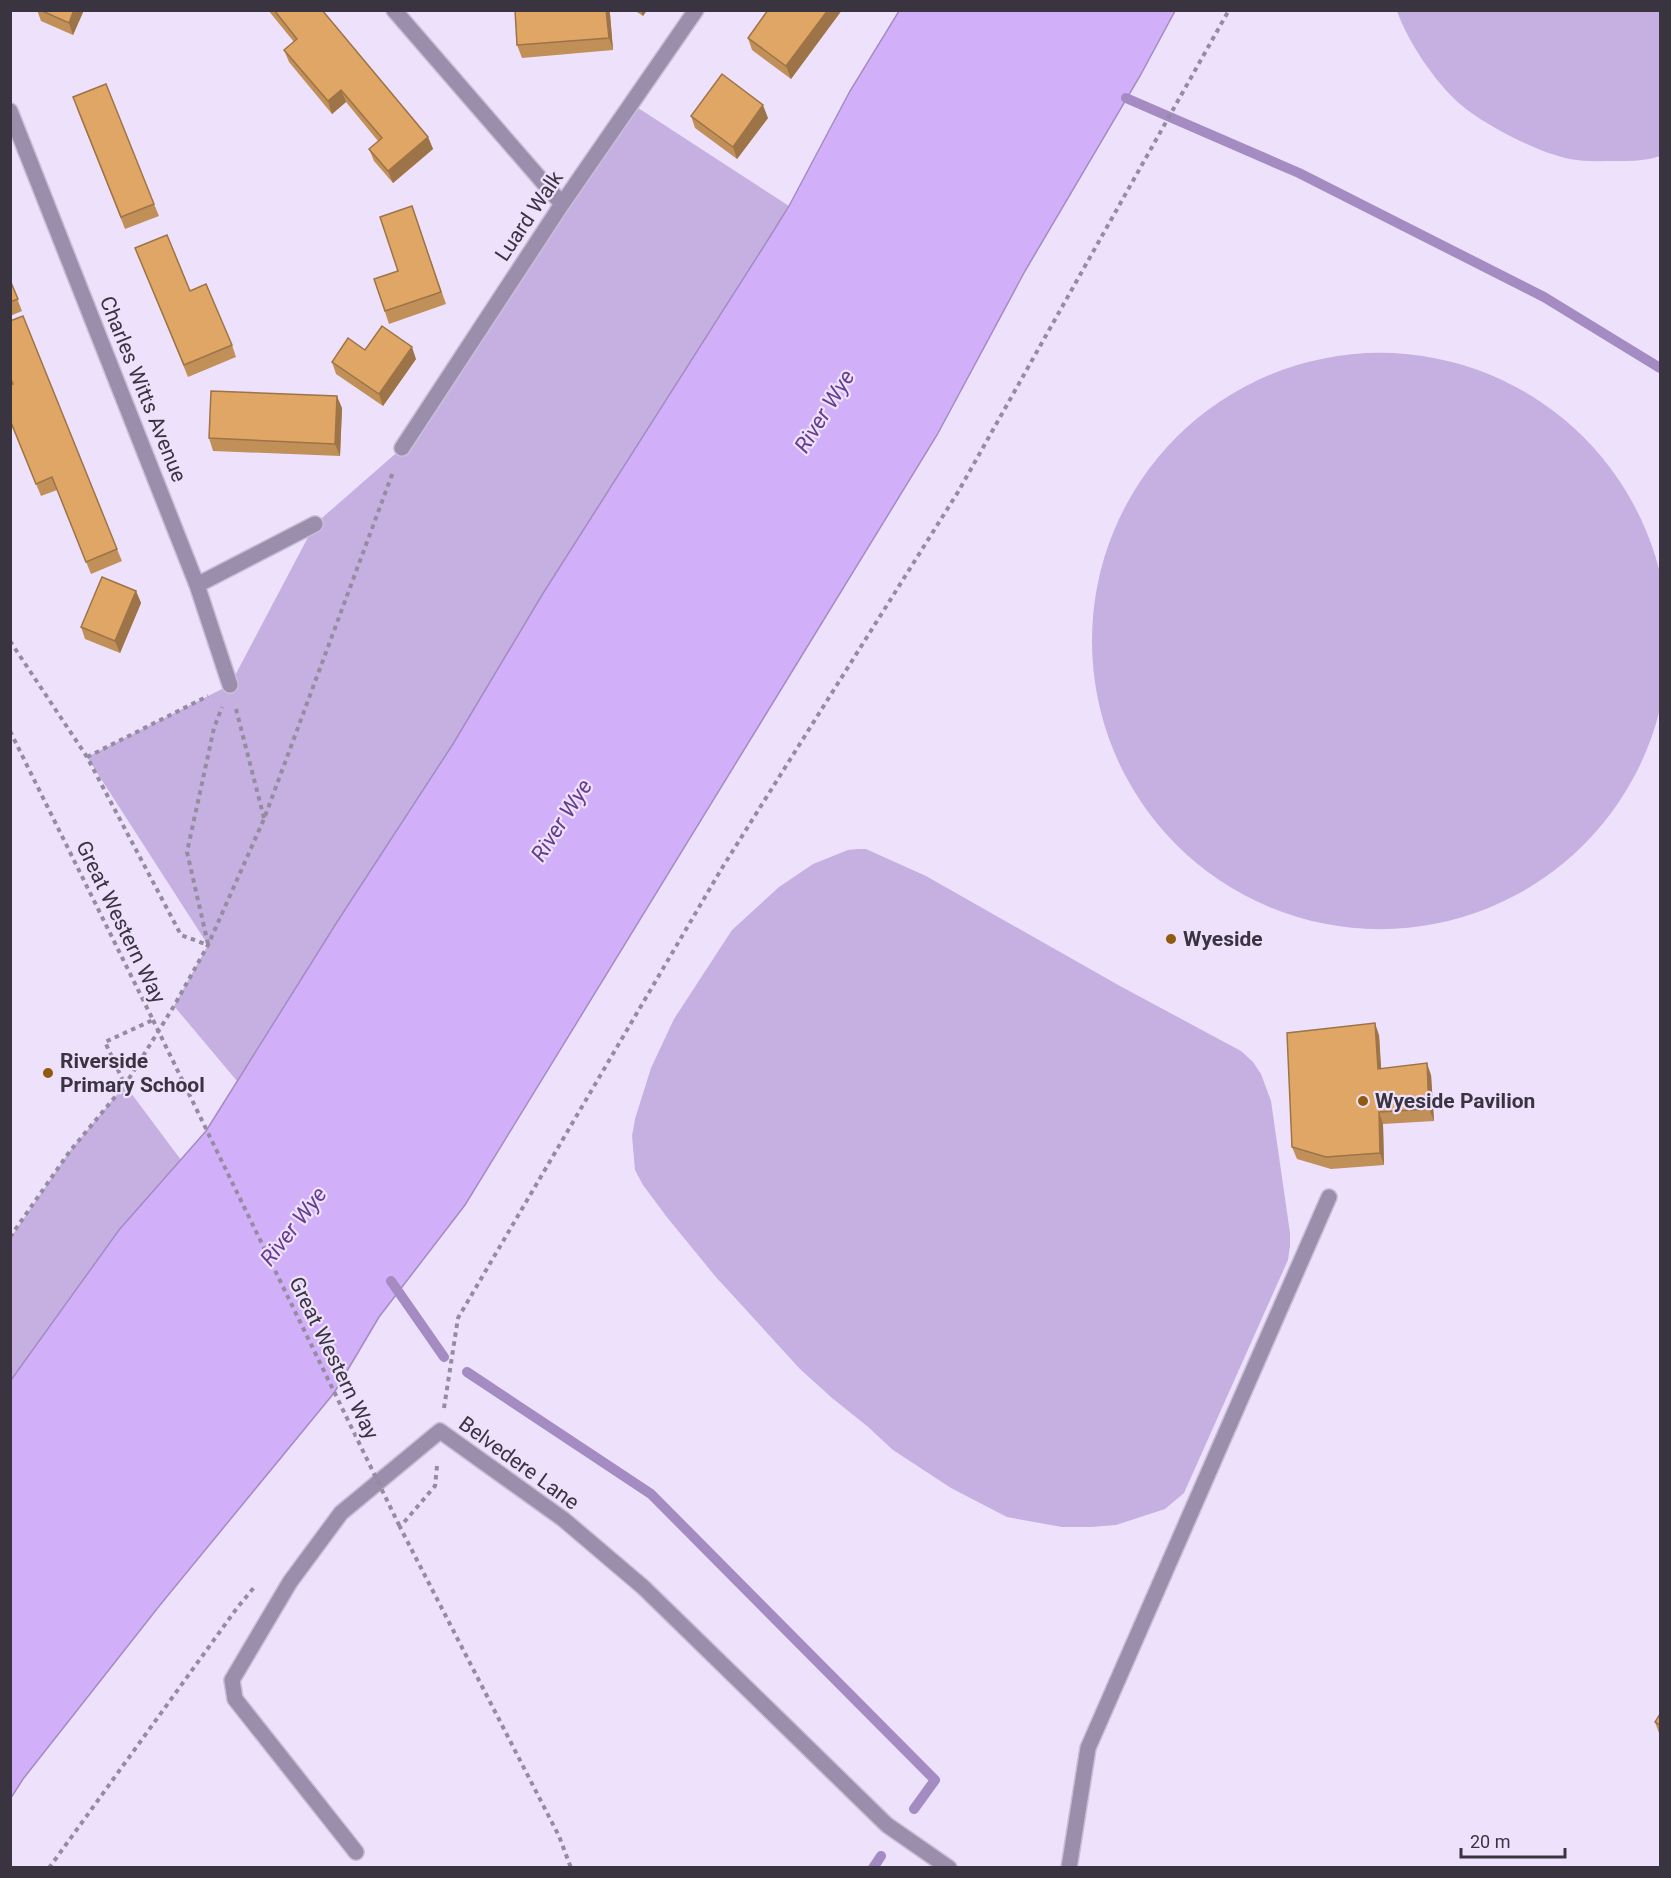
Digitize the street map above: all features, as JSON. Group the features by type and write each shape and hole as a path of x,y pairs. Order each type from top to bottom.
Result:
{"street":[{"path":"394,10 562,204"},
{"name":"Luard Walk","path":"402,448 562,204 696,10"},
{"name":"Charles Witts Avenue","path":"10,111 197,585 230,685"},
{"path":"197,585 315,524"},
{"path":"1069,1868 1088,1748 1329,1197"},
{"name":"Belvedere Lane","path":"356,1852 235,1700 232,1680 290,1582 340,1513 440,1431 563,1519 634,1579 887,1825 949,1868"}],"path":[{"path":"400,1527 435,1486 440,1431 458,1317 722,868 958,492 1229,10"},
{"path":"10,1237 70,1151 125,1085 174,1006 208,945 264,819 402,448"},
{"path":"10,641 87,757 182,935 208,945"},
{"path":"230,685 264,819"},
{"path":"87,757 230,685"},
{"path":"208,945 187,852 214,729 230,685"},
{"name":"Great Western Way","path":"10,731 400,1527 559,1836 571,1868"},
{"path":"125,1085 105,1042 153,1020"},
{"path":"49,1868 237,1608 258,1583"}],"shaded area":[{"path":"1397,11 1660,11 1660,156 1632,161 1575,160 1543,151 1497,129 1470,112 1441,85 1415,48"},
{"path":"632,104 789,206 453,744 237,1081 174,1006 208,945 87,757 230,685 315,524 402,448"},
{"path":"1380,353 1436,358 1490,375 1540,401 1584,437 1620,481 1646,531 1663,585 1668,641 1663,697 1646,751 1620,801 1584,845 1540,881 1490,907 1436,924 1380,929 1324,924 1270,907 1220,881 1176,845 1140,801 1114,751 1097,697 1092,641 1097,585 1114,531 1140,481 1176,437 1220,401 1270,375 1324,358"},
{"path":"866,849 926,876 1120,986 1241,1051 1253,1062 1261,1074 1271,1101 1290,1233 1288,1260 1184,1493 1165,1509 1116,1525 1062,1527 1007,1517 951,1488 893,1450 800,1369 715,1276 666,1216 635,1170 632,1136 651,1068 674,1019 732,930 779,887 813,864 848,850"},
{"path":"125,1085 181,1160 119,1230 11,1380 11,1237 70,1151"}],"water":[{"name":"River Wye","path":"899,11 1175,11 1140,76 1025,271 937,435 465,1205 379,1317 334,1393 160,1605 23,1779 11,1798 11,1380 119,1230 206,1131 337,922 453,744 542,595 789,206 850,91"}],"building":[{"path":"40,10 74,10 69,23"},
{"path":"274,10 322,10 428,137 388,171 369,149 382,138 341,90 328,101 284,50 297,39"},
{"path":"515,10 606,10 609,38 517,45"},
{"path":"768,10 828,10 786,66 748,38"},
{"path":"722,74 763,105 733,147 691,116"},
{"path":"106,84 154,204 121,217 73,97"},
{"path":"412,206 441,292 385,311 374,279 398,271 380,217"},
{"path":"167,235 190,291 206,284 232,345 184,365 135,248"},
{"path":"10,280 18,299 10,302"},
{"path":"23,316 117,549 86,562 52,477 36,484 10,420 10,385 13,384 10,377 10,321"},
{"path":"382,326 412,347 379,394 332,362 348,338 365,350"},
{"path":"211,391 337,396 335,444 209,438"},
{"path":"102,577 136,591 115,641 81,627"},
{"name":"Wyeside Pavilion","path":"1375,1023 1378,1069 1427,1063 1429,1109 1379,1112 1380,1153 1326,1157 1292,1147 1287,1033"},
{"path":"1660,1714 1660,1725 1655,1722"}],"waterway":[{"path":"1126,98 1299,173 1544,297 1660,368"},
{"path":"391,1281 444,1357"},
{"path":"467,1372 651,1494 935,1780 914,1809"},
{"path":"873,1868 881,1856"}],"place":[{"name":"Wyeside","path":"1171,939"},
{"name":"Riverside Primary School","path":"48,1073"},
{"name":"Wyeside Pavilion","path":"1363,1101"}]}
